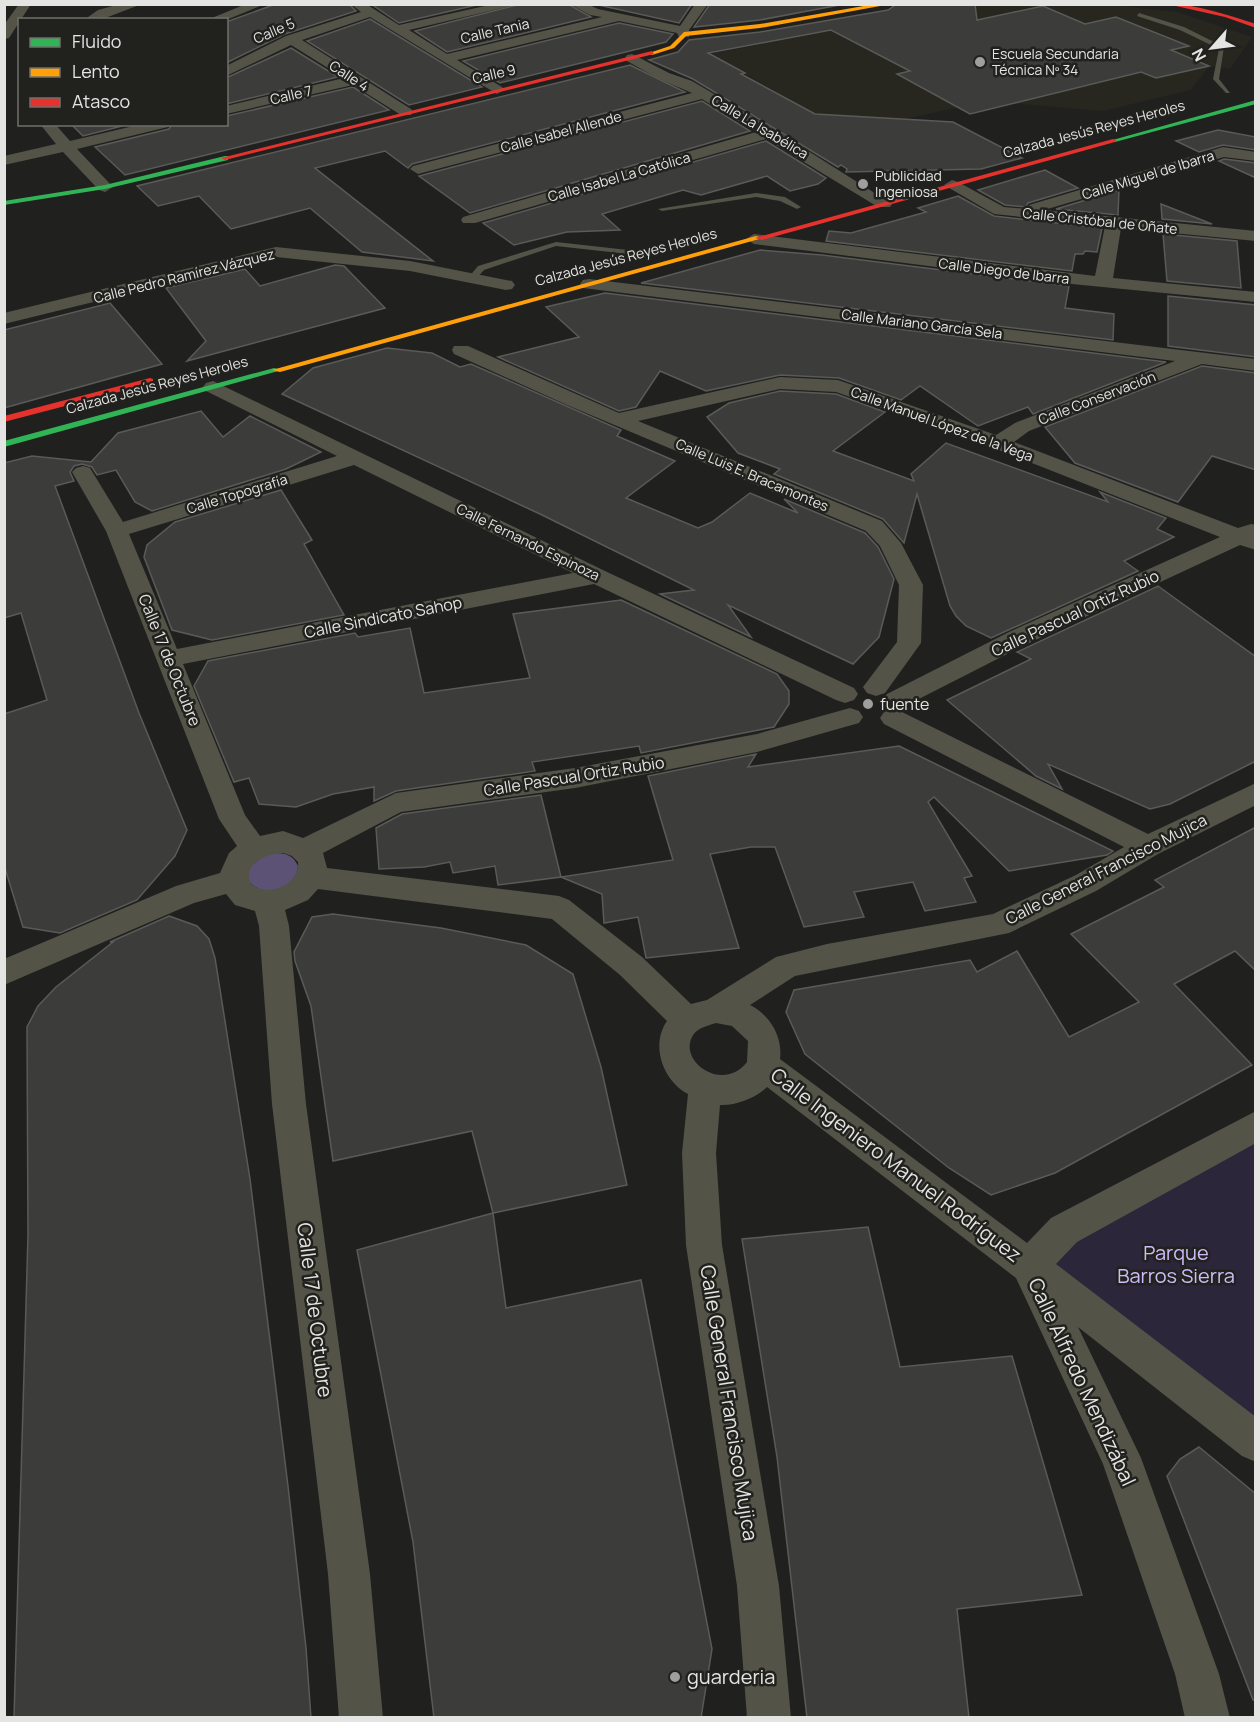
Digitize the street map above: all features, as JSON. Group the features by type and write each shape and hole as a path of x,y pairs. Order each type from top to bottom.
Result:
{"street":[{"path":"4,35 9,20 24,4"},
{"path":"93,18 106,9 136,4"},
{"path":"219,18 259,4"},
{"path":"357,4 497,90"},
{"path":"397,29 513,4"},
{"path":"586,6 620,17 683,32 702,4"},
{"name":"Calle 9","path":"4,203 105,188 632,58 672,47 683,32 760,26 888,4"},
{"path":"1170,4 1226,16 1256,26"},
{"path":"1215,4 1235,6"},
{"name":"Calle 5","path":"228,71 259,52 370,13"},
{"name":"Calle Tania","path":"447,58 620,17"},
{"name":"Calle 4","path":"291,39 406,112"},
{"name":"Calle La Isabélica","path":"632,58 664,76 687,84 884,204"},
{"name":"Calle 7","path":"228,110 355,80"},
{"path":"1222,94 1246,87"},
{"name":"Calle Isabel Allende","path":"418,169 704,94"},
{"name":"Calzada Jesús Reyes Heroles","path":"4,444 1256,102"},
{"path":"47,126 105,188"},
{"path":"4,161 155,126"},
{"name":"Calle Isabel La Católica","path":"469,220 770,134"},
{"name":"Calle Miguel de Ibarra","path":"1019,213 1223,152 1248,156"},
{"path":"840,195 885,183"},
{"name":"Calle Cristóbal de Oñate","path":"952,185 1000,211 1256,236"},
{"path":"774,213 802,206"},
{"path":"1103,282 1114,222"},
{"name":"Calle Diego de Ibarra","path":"754,239 1103,282 1256,297"},
{"name":"Calzada Jesús Reyes Heroles","path":"595,261 634,251"},
{"name":"Calle Pedro Ramírez Vázquez","path":"4,319 276,252 410,266 472,286 512,284"},
{"name":"Calle Mariano García Sela","path":"589,284 1256,365"},
{"name":"Calle Luis E. Bracamontes","path":"461,350 618,419 874,526 890,543 911,585 909,643 888,701"},
{"name":"Calle Conservación","path":"998,443 1022,427 1199,358"},
{"name":"Calzada Jesús Reyes Heroles","path":"4,419 164,377"},
{"name":"Calle Manuel López de la Vega","path":"618,419 780,383 838,386 1251,537"},
{"name":"Calle Fernando Espinoza","path":"213,387 597,576 848,705 868,724 877,724 888,701"},
{"name":"Calle Topografía","path":"117,531 357,457"},
{"name":"Calle 17 de Octubre","path":"83,472 117,531 233,819 254,849"},
{"name":"Calle Pascual Ortiz Rubio","path":"308,863 396,803 574,778 756,743 848,705 858,687 888,701 1018,638 1251,537"},
{"name":"Calle Sindicato Sahop","path":"169,659 597,576"},
{"path":"888,701 1148,846"},
{"name":"Calle General Francisco Mujica","path":"717,1010 787,966 827,956 998,925 1086,883 1148,846 1256,793"},
{"path":"271,843 295,844 308,863 305,887 294,895 268,903 244,896 237,889 234,880 235,870 240,861 254,849 271,843"},
{"path":"308,863 559,908 631,966 687,1020"},
{"path":"4,973 186,894 234,880"},
{"name":"Calle 17 de Octubre","path":"268,903 274,926 289,1104 349,1574 361,1718"},
{"path":"717,1010 746,1017 757,1027 764,1039 766,1053 763,1065 756,1076 746,1084 734,1089 705,1088 680,1070 674,1057 674,1043 678,1031 687,1020 695,1015 717,1010"},
{"name":"Calle Ingeniero Manuel Rodríguez","path":"763,1065 1029,1266 1256,1442"},
{"name":"Calle General Francisco Mujica","path":"705,1088 699,1153 704,1245 758,1586 769,1718"},
{"name":"Calle Alfredo Mendizábal","path":"1208,1718 1197,1674 1121,1458 1029,1266 1064,1230 1256,1126"}],"lane":[{"path":"1139,15 1211,41 1222,48 1216,79 1222,94"},
{"path":"662,209 756,195 782,199 802,206"},
{"path":"472,286 481,268 556,244 634,251"}],"shaded area":[{"name":"Escuela Secundaria Técnica Nº 34","path":"972,4 1104,4 1177,12 1252,37 1230,69 1209,66 1191,90 1103,111 986,101 906,119 815,114 710,54"},
{"path":"268,853 282,853 289,856 296,861 298,866 291,881 277,890 261,890 248,880 249,867"}],"green space":[{"name":"Parque Barros Sierra","path":"1255,1134 1255,1426 1034,1256"}],"building":[{"path":"276,4 349,4 356,11 285,34 228,62 228,21"},
{"path":"371,4 481,4 399,23"},
{"path":"521,4 568,4 591,17 447,52 415,31"},
{"path":"594,4 692,4 679,23"},
{"path":"710,4 845,4 760,20 694,27"},
{"path":"897,4 975,4 977,20 1043,6 1085,24 1116,17 1189,46 1171,50 1209,66 1156,78 1141,72 970,114 897,74 910,71 831,30 708,53 745,73 741,74 815,114 953,122 1022,158 981,169 846,172 847,169 841,165 838,167 693,79 649,60 678,52 689,40 760,32 888,10"},
{"path":"370,19 482,87 409,105 307,41"},
{"path":"619,23 673,34 666,42 500,83 463,61"},
{"path":"291,48 338,77 228,104 228,77"},
{"path":"630,65 685,92 412,164 408,168 385,151 315,168 433,261 362,252 310,208 231,229 199,196 158,206 137,186"},
{"path":"353,87 389,110 125,175 95,147 169,129 171,126 228,126 228,116"},
{"path":"702,101 750,131 470,213 419,176"},
{"path":"73,126 122,126 83,136"},
{"path":"1218,130 1256,137 1256,150 1223,145 1199,152 1176,141"},
{"path":"766,141 826,178 818,184 790,191 767,176 701,195 683,190 602,214 620,230 567,232 514,245 483,223"},
{"path":"1224,159 1256,163 1256,178 1219,161"},
{"path":"1045,170 1078,188 1028,203 1026,207 1005,205 978,190"},
{"path":"1119,190 1118,215 1056,209"},
{"path":"958,196 994,216 1102,228 1097,252 1085,251 1083,254 1075,254 1072,271 826,241 829,231 851,233 926,212 918,208"},
{"path":"1161,204 1212,224 1162,219"},
{"path":"1163,234 1237,241 1241,288 1167,281"},
{"path":"760,250 822,255 1069,286 1065,308 1114,314 1113,340 641,283"},
{"path":"335,265 344,266 385,308 187,361 206,341 166,288 245,269 260,286"},
{"path":"605,293 1166,362 1033,414 1028,407 978,426 920,386 901,400 839,378 780,375 706,391 660,371 636,407 619,411 498,357 579,337 546,307"},
{"path":"1168,296 1256,305 1256,357 1168,346"},
{"path":"110,303 162,364 4,408 4,330"},
{"path":"387,348 432,353 460,367 471,364 621,430 617,436 675,461 626,498 698,528 712,522 750,493 798,513 784,499 865,533 878,547 894,579 879,637 853,664 728,605 751,637 660,594 694,590 540,514 282,394 313,368"},
{"path":"1202,366 1256,373 1256,470 1212,456 1178,502 1075,463 1045,427"},
{"path":"780,391 836,394 885,412 833,451 914,481 911,474 946,443 1108,502 1100,492 1166,518 1157,529 1174,537 1124,561 1138,571 991,638 966,626 950,606 917,494 904,543 883,519 774,474 780,469 738,453 707,417 729,403"},
{"path":"201,411 223,437 250,416 321,452 286,469 152,511 135,502 116,470 97,475 92,467 82,464 74,466 70,472 74,481 55,486 139,713 187,830 175,856 137,900 60,933 23,927 4,865 4,714 47,700 21,613 4,618 4,463 32,456 91,462 118,433"},
{"path":"281,490 312,540 304,544 344,615 212,640 172,630 144,557 147,545 175,522"},
{"path":"1158,586 1256,657 1256,761 1170,804 1150,809 1048,764 1062,789 1036,776 947,700 1031,659 1017,652"},
{"path":"621,600 777,674 789,691 789,704 774,727 641,753 639,746 532,762 535,771 396,791 374,801 374,787 333,794 296,807 259,804 249,778 234,782 194,686 208,661 355,633 358,637 410,628 424,693 530,678 513,614"},
{"path":"899,746 1113,851 1107,855 1009,871 934,797 928,802 972,876 964,878 976,902 925,911 913,882 854,892 864,917 804,927 775,847 751,847 710,854 739,948 646,958 638,917 604,923 602,894 561,877 673,860 648,776 756,754 748,767"},
{"path":"541,795 561,877 498,885 495,866 453,873 450,862 424,867 379,869 376,828 402,814"},
{"path":"1256,827 1256,971 1235,951 1174,984 1252,1065 1055,1173 991,1195 949,1168 805,1054 786,1012 794,990 970,960 977,972 1017,951 1069,1037 1139,1002 1071,934 1164,887 1155,880"},
{"path":"333,914 441,928 526,945 573,974 601,1067 627,1185 493,1213 472,1131 333,1161 311,1006 294,952 312,917"},
{"path":"169,916 197,926 209,939 215,958 250,1179 288,1486 306,1648 311,1718 14,1718 28,1235 27,1027 38,1006 56,987 113,942 110,942"},
{"path":"493,1213 506,1308 641,1280 712,1649 701,1718 434,1718 413,1542 357,1250"},
{"path":"868,1227 900,1367 1012,1356 1082,1595 957,1609 969,1718 807,1718 777,1457 742,1239"},
{"path":"1199,1447 1256,1494 1256,1700 1253,1700 1167,1476 1180,1459"}],"traffic: fast":[{"path":"1113,141 1256,102"},
{"path":"4,203 105,187 225,158"},
{"path":"4,444 277,370"}],"traffic: slow":[{"path":"652,53 672,47 684,34 760,26 888,4"},
{"path":"277,370 759,238"}],"traffic: jam":[{"path":"1170,4 1226,16 1256,26"},
{"path":"225,158 652,53"},
{"path":"759,238 1113,141"},
{"path":"4,419 150,381"}],"place":[{"name":"Escuela Secundaria Técnica Nº 34","path":"980,62"},
{"name":"Publicidad Ingeniosa","path":"863,184"},
{"name":"fuente","path":"868,704"},
{"name":"guarderia","path":"675,1677"}]}
